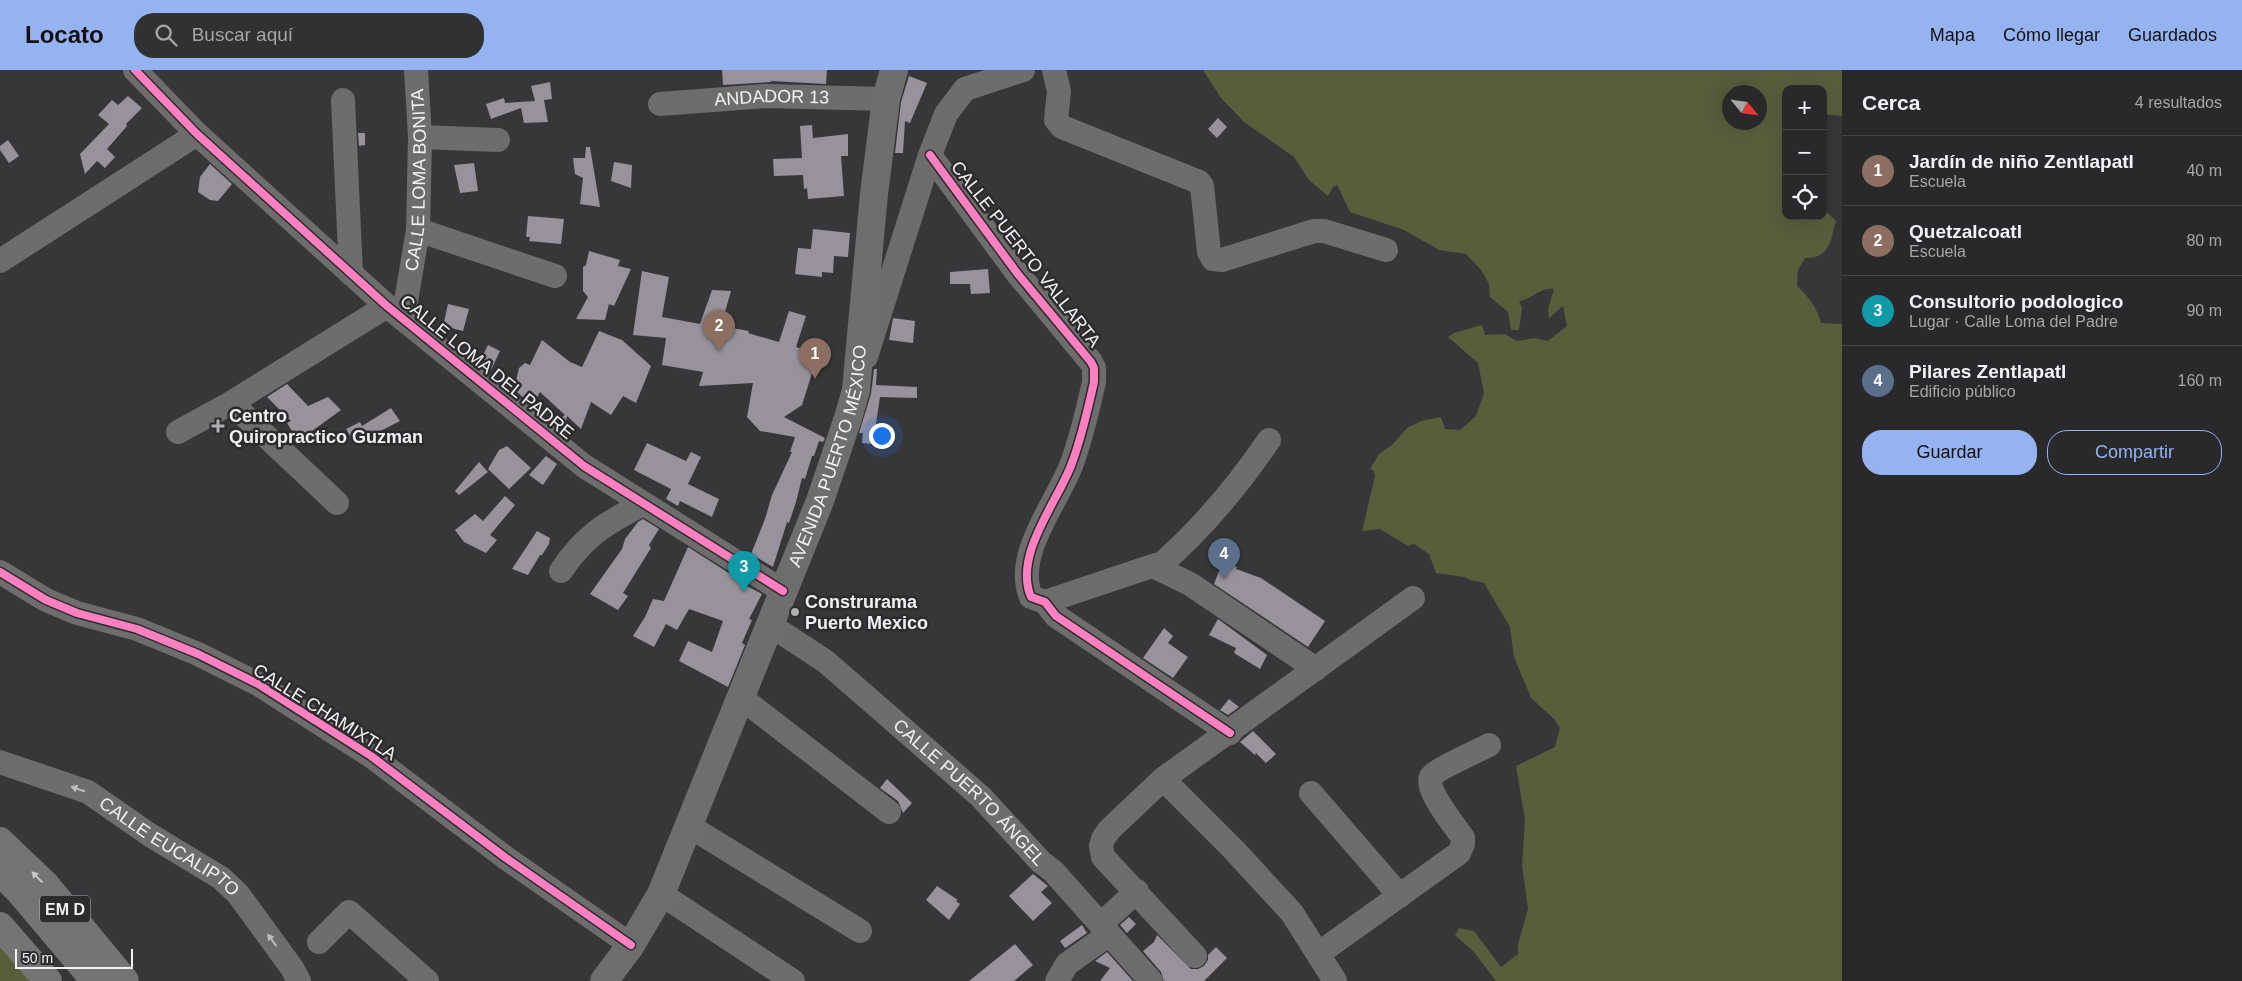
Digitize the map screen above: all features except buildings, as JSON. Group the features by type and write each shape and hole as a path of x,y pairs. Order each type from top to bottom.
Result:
{"highway":[{"name":"EM D","path":"0,840 44,884 125,981"},
{"name":"EM D","path":"0,872 19,891 95,981"},
{"path":"0,926 48,981"}],"main road":[{"name":"AVENIDA PUERTO MÉXICO","path":"604,981 631,945 661,894 820,500 856,390 873,204 886,99 894,70"}],"street":[{"name":"CALLE LOMA DEL PADRE","path":"135,70 197,134 395,313 584,466 783,590"},
{"name":"CALLE LOMA BONITA","path":"395,313 418,230 420,138 416,70"},
{"path":"856,390 930,154 946,114 965,89 1023,70"},
{"path":"1054,70 1059,90 1056,120 1062,127 1199,182 1202,186 1209,252 1214,259 1222,260 1314,231 1324,231 1386,250"},
{"name":"ANDADOR 13","path":"660,104 766,96 886,99"},
{"path":"343,100 351,274"},
{"path":"0,260 197,134"},
{"path":"420,138 498,140"},
{"name":"CALLE PUERTO VALLARTA","path":"930,154 1016,272 1083,352 1094,368 1094,382 1072,464 1037,537 1027,566 1026,581 1031,597 1045,602 1056,616 1230,733"},
{"path":"418,230 555,276"},
{"path":"178,432 395,313"},
{"path":"231,402 337,503"},
{"path":"1157,568 1184,544 1207,519 1246,473 1269,440"},
{"path":"561,571 572,553 588,537 643,504"},
{"path":"1045,602 1155,565 1157,568 1190,584 1316,669"},
{"name":"CALLE CHAMIXTLA","path":"0,572 46,600 77,613 137,629 189,650 258,684 372,756 506,858 631,945"},
{"path":"1195,956 1137,891 1103,857 1101,846 1103,839 1109,830 1163,779 1230,733 1413,598"},
{"name":"CALLE PUERTO ÁNGEL","path":"770,625 825,661 981,797 1151,981"},
{"path":"740,697 889,812"},
{"path":"1318,954 1453,859 1462,848 1463,838 1433,794 1430,782 1431,777 1440,770 1489,745"},
{"name":"CALLE EUCALIPTO","path":"0,762 88,792 150,835 221,878 238,894 292,968 299,981"},
{"path":"1163,779 1234,850 1292,913 1335,981"},
{"path":"1311,793 1400,896"},
{"path":"689,826 860,931"},
{"path":"1057,981 1067,964 1105,930 1137,891"},
{"path":"661,894 793,981"},
{"path":"320,942 349,912 427,981"}],"green space":[{"path":"1203,70 1842,70 1842,116 1827,114 1827,85 1782,85 1782,220 1827,220 1827,212 1836,221 1830,242 1824,252 1820,255 1805,258 1798,270 1797,286 1812,303 1821,323 1842,324 1842,981 1496,981 1474,952 1455,935 1459,928 1474,931 1501,967 1518,954 1518,944 1528,909 1522,865 1525,820 1516,766 1555,747 1560,728 1554,719 1531,698 1514,657 1510,627 1484,583 1464,577 1436,573 1429,554 1414,544 1408,546 1380,529 1362,531 1375,476 1374,471 1370,469 1379,454 1392,445 1407,428 1421,421 1441,417 1445,429 1460,430 1476,416 1484,393 1478,363 1448,337 1454,333 1482,325 1485,335 1505,334 1517,341 1535,338 1548,341 1567,326 1563,306 1549,318 1548,309 1554,289 1544,290 1519,301 1522,308 1519,330 1511,330 1508,312 1490,297 1489,284 1482,271 1466,254 1439,250 1404,230 1350,212 1337,185 1333,187 1328,196 1309,180 1294,157 1244,122 1221,98"},
{"path":"0,943 32,981 0,981"}],"cycle path":[{"path":"135,70 197,134 387,306 584,466 783,591"},
{"path":"930,155 1017,273 1094,368 1094,382 1076,453 1032,546 1027,580 1031,597 1045,602 1056,616 1230,733"},
{"path":"0,572 46,600 77,613 137,629 198,654 258,684 371,756 506,858 631,945"}],"place":[{"name":"Quetzalcoatl","path":"719,351"},
{"name":"Jardín de niño Zentlapatl","path":"815,379"},
{"name":"Centro Quiropractico Guzman","path":"218,426"},
{"name":"Pilares Zentlapatl","path":"1224,579"},
{"name":"Consultorio podologico","path":"744,592"},
{"name":"Construrama Puerto Mexico","path":"795,612"}]}
